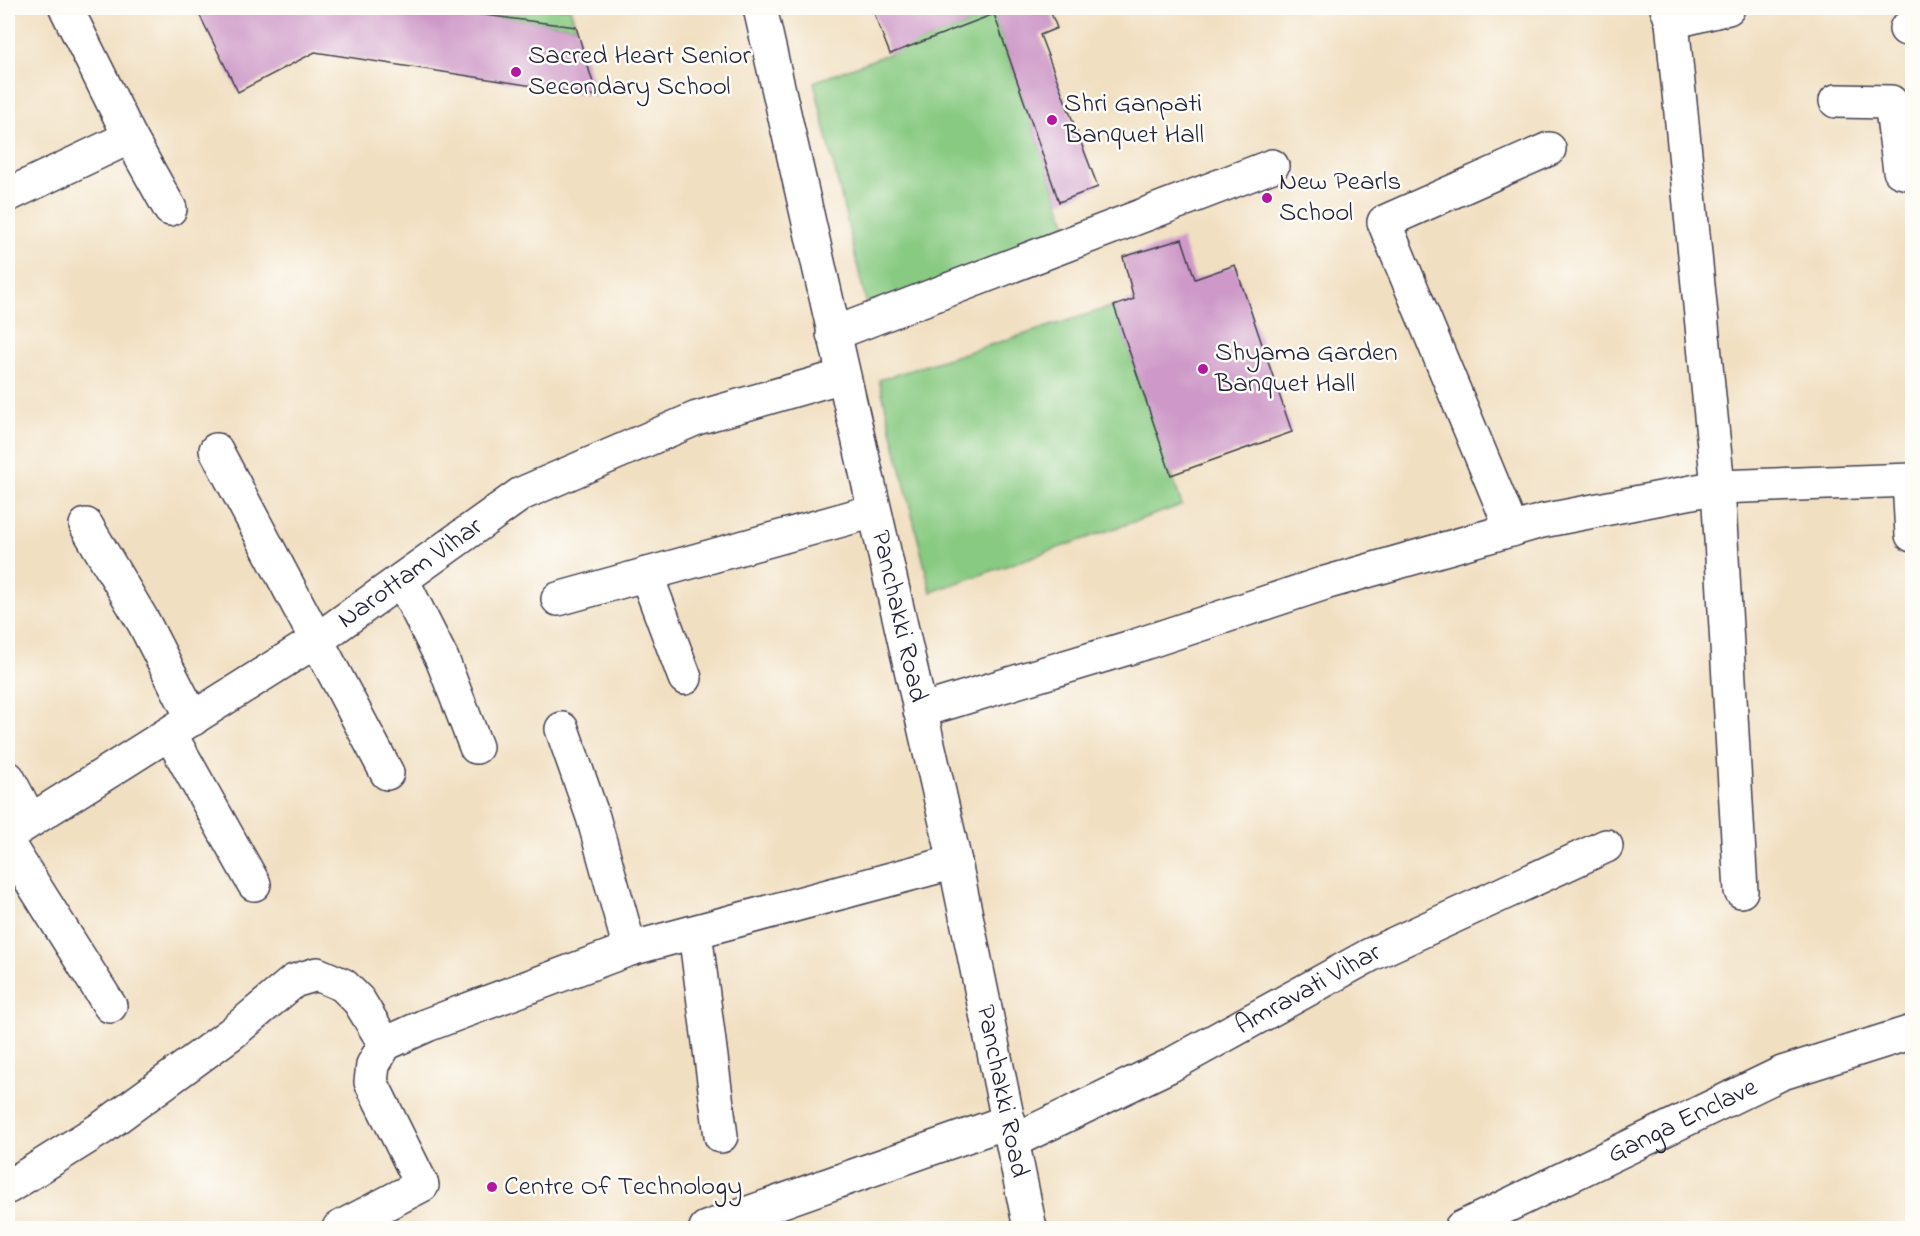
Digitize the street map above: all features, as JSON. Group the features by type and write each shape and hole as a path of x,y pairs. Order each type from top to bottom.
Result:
{"street":[{"path":"66,8 130,137 170,209"},
{"name":"Panchakki Road","path":"760,8 955,862 1030,1228"},
{"path":"1728,8 1669,15 1718,487 1742,891"},
{"path":"1836,101 1891,102 1900,171 1912,174"},
{"path":"8,195 130,137"},
{"path":"1512,530 1384,222 1549,149"},
{"path":"833,334 1272,166"},
{"name":"Narottam Vihar","path":"19,828 317,640 521,494 697,418 843,376"},
{"path":"216,450 387,773"},
{"path":"920,711 1138,645 1325,583 1542,521 1718,487 1911,481 1912,535"},
{"path":"558,599 874,511"},
{"path":"86,525 144,623 181,726 254,885"},
{"path":"646,574 685,678"},
{"path":"402,580 442,659 476,747"},
{"path":"562,729 593,817 630,950"},
{"path":"8,778 19,828"},
{"path":"8,844 110,1006"},
{"name":"Amravati Vihar","path":"706,1228 1011,1131 1169,1066 1370,955 1606,846"},
{"path":"339,1228 422,1185 371,1082 373,1065 385,1044 428,1025 630,950 955,862"},
{"path":"695,932 721,1136"},
{"path":"8,1187 102,1128 232,1033 294,981 317,974 343,985 359,1001 385,1044"},
{"name":"Ganga Enclave","path":"1461,1228 1782,1073 1912,1032"}],"green space":[{"path":"431,8 570,8 576,27"},
{"path":"994,14 1070,234 868,310 814,82"},
{"path":"1114,306 1182,505 931,592 879,380"}],"building":[{"name":"Sacred Heart Senior Secondary School","path":"196,8 431,8 576,27 597,96 315,52 238,92"},
{"name":"Shri Ganpati Banquet Hall","path":"872,8 1049,8 1057,28 1040,35 1098,187 1059,202 994,14 890,54"},
{"name":"Shyama Garden Banquet Hall","path":"1182,239 1195,279 1235,265 1292,432 1171,475 1114,306 1134,299 1123,257"}],"place":[{"name":"Sacred Heart Senior Secondary School","path":"516,72"},
{"name":"Shri Ganpati Banquet Hall","path":"1052,120"},
{"name":"New Pearls School","path":"1267,198"},
{"name":"Shyama Garden Banquet Hall","path":"1203,369"},
{"name":"Centre Of Technology","path":"492,1187"}]}
